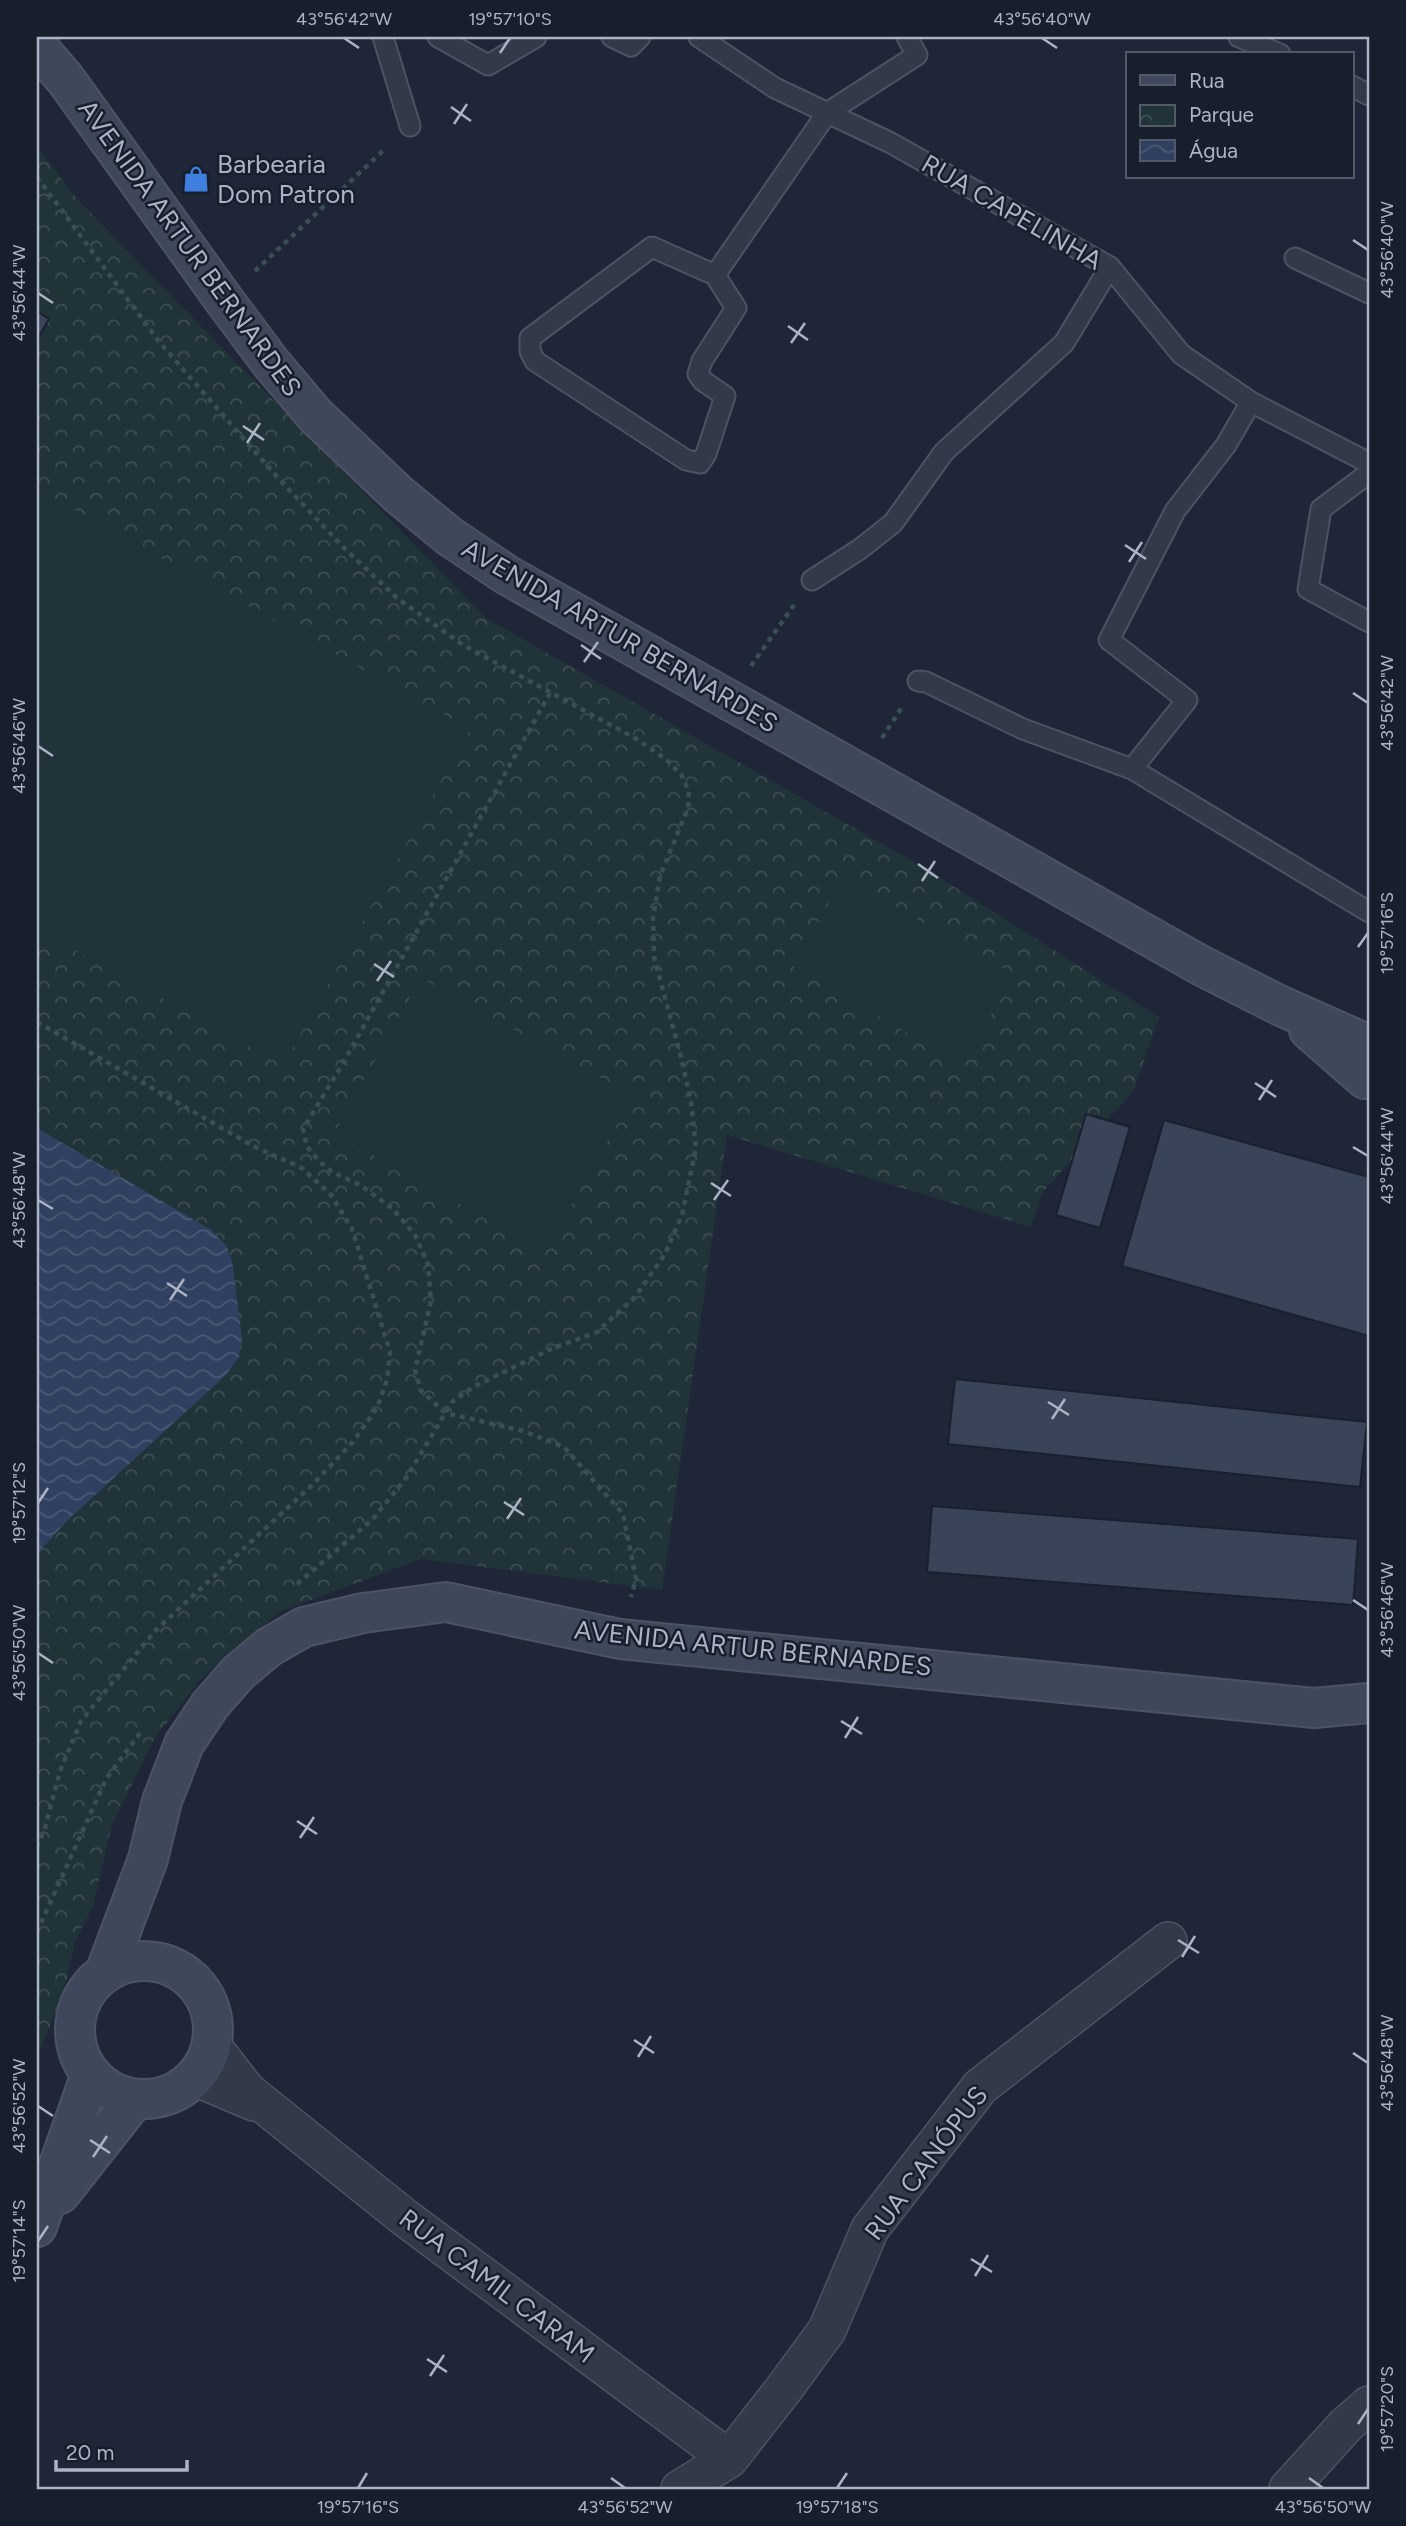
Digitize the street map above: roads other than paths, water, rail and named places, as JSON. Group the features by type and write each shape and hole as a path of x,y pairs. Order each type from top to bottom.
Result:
{"street":[{"name":"AVENIDA ARTUR BERNARDES","path":"37,46 66,80 271,363 315,415 398,494 449,536 507,575 1202,966 1280,1006 1368,1067"},
{"name":"AVENIDA ARTUR BERNARDES","path":"104,1973 148,1859 162,1801 184,1744 210,1705 238,1673 269,1647 304,1627 363,1613 446,1602 620,1639 1314,1708 1369,1703"},
{"name":"AVENIDA ARTUR BERNARDES","path":"147,1961 148,1859"},
{"name":"RUA CANÓPUS","path":"680,2489 729,2459 827,2330 870,2229 980,2087 1168,1941"},
{"path":"147,1961 167,1964 186,1974 200,1988 209,2006 214,2026 203,2062 177,2091 157,2098 135,2099 111,2091 91,2074 79,2055 75,2032 78,2009 89,1988 104,1973 125,1964 147,1961"},
{"name":"RUA CAMIL CARAM","path":"203,2062 247,2091 404,2217 729,2459"},
{"path":"39,2222 91,2074"},
{"path":"39,2222 135,2099"},
{"path":"1289,2489 1346,2426 1369,2405"}],"lane":[{"path":"383,37 410,126"},
{"path":"438,37 488,65 536,37"},
{"path":"612,37 631,46 640,37"},
{"name":"RUA CAPELINHA","path":"699,37 775,88 891,143 1110,267 1181,354 1251,402 1369,463"},
{"path":"715,275 827,113 917,55 907,37"},
{"path":"1239,37 1275,52"},
{"path":"652,247 715,275 736,308 702,361 698,374 703,381 725,396 706,454 700,463 686,460 534,361 530,351 530,338 652,247"},
{"path":"1295,258 1369,293"},
{"path":"812,580 860,549 893,523 944,452 1064,343 1110,267"},
{"path":"1132,769 1186,701 1109,640 1175,511 1226,445 1251,402"},
{"path":"1369,473 1321,509 1308,589 1369,622"},
{"path":"918,681 926,681 1023,729 1132,769 1369,912"}],"water":[{"path":"37,1128 210,1229 226,1245 232,1260 242,1338 239,1357 226,1375 68,1520 37,1554"}],"place":[{"name":"Barbearia Dom Patron","path":"196,179"}]}
